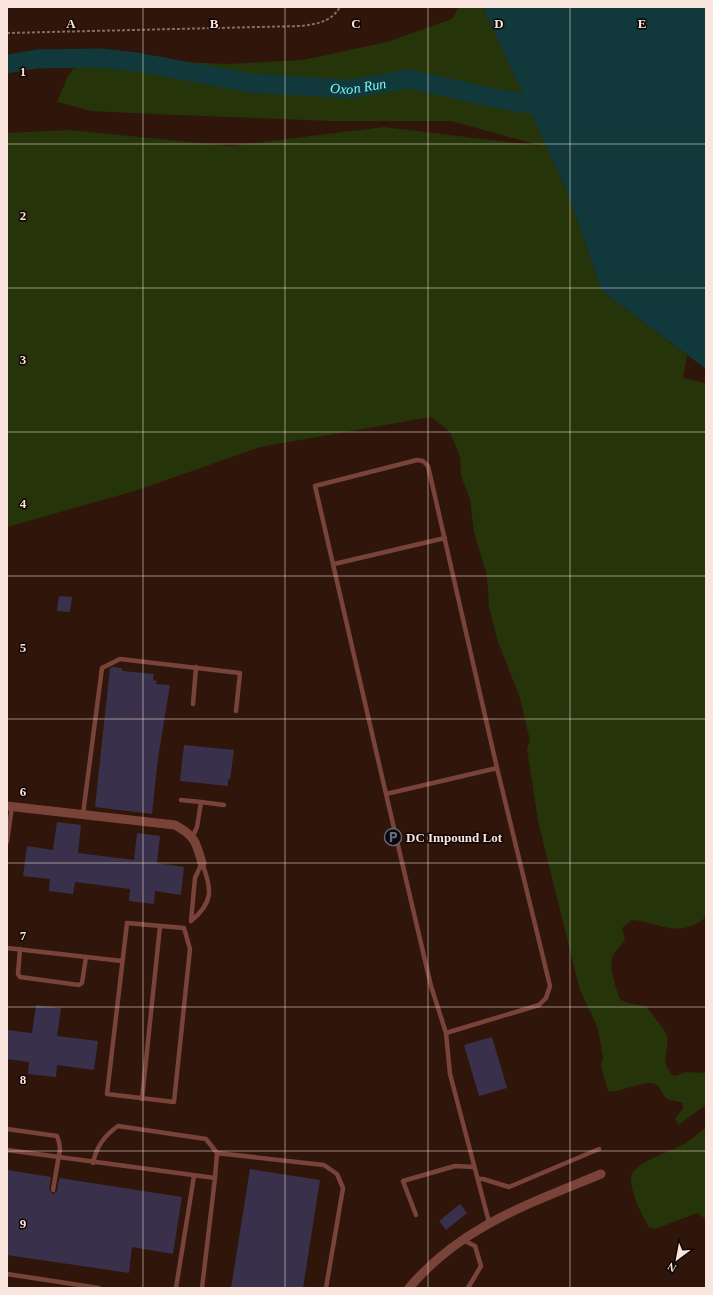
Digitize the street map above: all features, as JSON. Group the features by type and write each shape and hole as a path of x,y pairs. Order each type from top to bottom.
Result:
{"street":[{"path":"9,806 175,825 189,833 198,848 202,863"},
{"path":"409,1288 434,1263 462,1239 489,1222 601,1174"}],"lane":[{"path":"446,1033 539,1005 546,998 550,986 497,768 428,466 423,461 417,460 315,486 431,986 446,1033 450,1074 489,1222"},
{"path":"334,564 445,538"},
{"path":"83,814 102,668 120,659 240,673 236,711"},
{"path":"193,704 196,667"},
{"path":"386,794 497,768"},
{"path":"181,800 224,805"},
{"path":"192,838 198,828 201,802"},
{"path":"7,842 9,806"},
{"path":"191,921 195,878 202,863"},
{"path":"184,928 190,949 174,1102 107,1094 127,923 184,928 199,914 206,903 210,886 202,863"},
{"path":"142,1099 160,926"},
{"path":"7,948 122,961"},
{"path":"20,949 18,974 20,977 79,985 82,983 86,957"},
{"path":"93,1163 94,1155 106,1135 118,1126 206,1139 217,1153 202,1288"},
{"path":"7,1129 57,1136 60,1149 53,1190"},
{"path":"478,1179 487,1180 509,1187 599,1149"},
{"path":"7,1150 93,1163 215,1178"},
{"path":"217,1153 324,1165 337,1174 343,1188 326,1288"},
{"path":"416,1215 403,1181 455,1166 474,1168"},
{"path":"176,1288 194,1176"},
{"path":"462,1239 475,1246 481,1266 468,1288"},
{"path":"7,1274 99,1288"}],"path":[{"path":"7,33 301,26 320,24 329,19 340,7"}],"green space":[{"path":"459,7 483,7 568,194 602,291 687,355 683,378 706,383 706,916 701,921 693,925 675,929 632,920 622,928 625,940 613,955 611,964 620,999 627,1003 645,1006 667,1035 668,1041 666,1061 669,1071 674,1076 687,1072 706,1073 706,1105 678,1125 675,1118 683,1109 683,1103 665,1097 657,1085 645,1083 616,1091 608,1091 601,1067 603,1057 598,1029 579,987 538,821 527,749 530,741 520,698 497,639 489,606 487,576 474,532 470,499 461,476 460,457 450,432 431,417 260,447 138,490 7,527 7,133 69,130 230,146 384,127 542,146 451,121 331,121 152,114 91,111 57,102 68,76 73,69 104,58 227,64 303,60 387,42 452,19"},
{"path":"706,1127 706,1219 697,1213 655,1229 649,1227 640,1210 633,1191 631,1178 633,1173 645,1162 684,1144"}],"water":[{"path":"483,7 706,7 706,369 602,291 568,194"}],"building":[{"path":"59,596 72,597 70,612 57,611"},
{"path":"110,668 121,668 123,671 154,674 153,680 157,681 156,684 170,685 158,758 152,814 95,807"},
{"path":"184,745 234,750 228,786 180,781"},
{"path":"57,822 81,825 78,853 134,860 137,833 160,836 157,863 184,867 181,895 155,891 154,904 129,901 130,889 75,882 73,894 49,891 50,879 23,876 27,846 53,850"},
{"path":"36,1005 61,1008 57,1036 98,1041 94,1070 57,1065 56,1077 28,1074 29,1062 7,1059 7,1030 32,1033"},
{"path":"492,1037 507,1088 479,1096 464,1045"},
{"path":"250,1169 320,1180 303,1288 231,1288"},
{"path":"7,1170 51,1177 49,1190 53,1194 57,1191 59,1178 182,1197 173,1254 132,1247 129,1273 7,1255"},
{"path":"460,1204 467,1213 446,1230 439,1221"}],"waterway":[{"name":"Oxon Run","path":"7,64 37,59 101,58 137,62 250,83 350,89 409,79 494,98 551,108"}],"place":[{"name":"DC Impound Lot","path":"393,837"}]}
